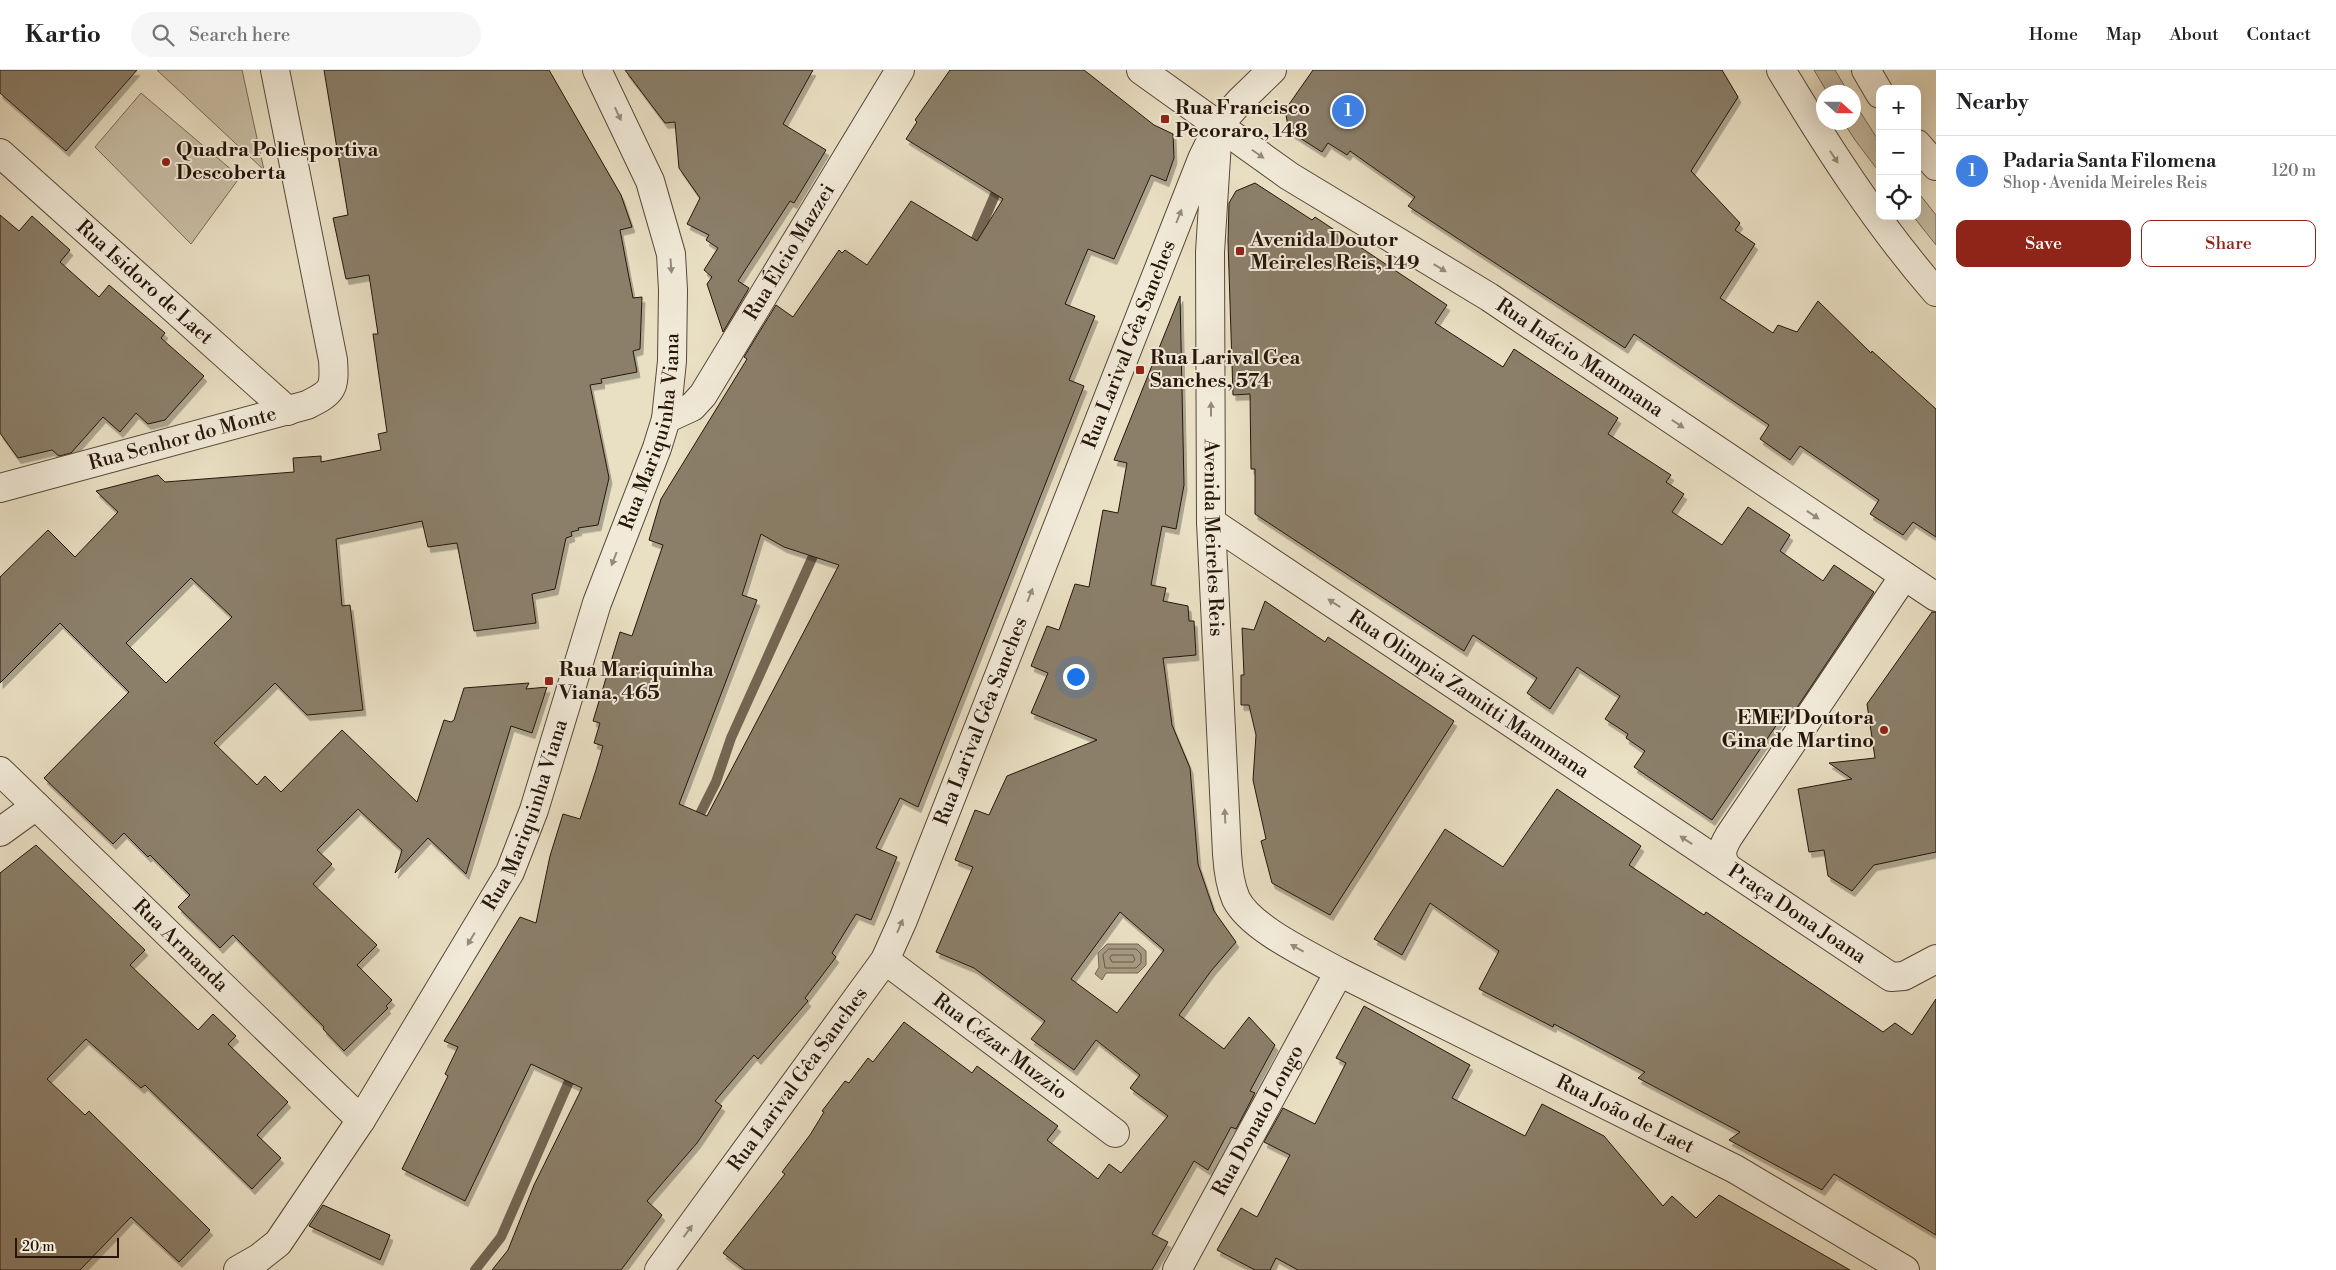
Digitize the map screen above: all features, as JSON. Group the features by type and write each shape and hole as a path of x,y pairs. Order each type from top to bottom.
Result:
{"street":[{"name":"Rua Senhor do Monte","path":"0,488 288,411 307,405 330,390 335,383 333,360 275,70"},
{"name":"Rua Mariquinha Viana","path":"238,1270 269,1251 278,1243 361,1120 495,900 518,856 534,810 597,603 657,448 666,419 672,361 673,290 671,254 650,181 597,70"},
{"name":"Rua Élcio Mazzei","path":"666,419 692,407 703,395 900,70"},
{"name":"Rua Inácio Mammana","path":"1141,70 1288,176 1489,297 1936,597"},
{"path":"1218,126 1240,101 1272,70"},
{"path":"1781,70 1827,146 1870,210 1936,292"},
{"path":"1866,70 1876,87"},
{"name":"Avenida Meireles Reis","path":"1218,126 1210,252 1211,522 1229,875 1237,900 1252,918 1278,938 1339,972"},
{"name":"Rua Larival Gêa Sanches","path":"670,1266 885,960 903,920 1194,178 1218,126"},
{"path":"1921,149 1936,166"},
{"name":"Rua Isidoro de Laet","path":"0,153 288,411"},
{"name":"Rua Olimpia Zamitti Mammana","path":"1211,522 1727,867"},
{"name":"Praça Dona Joana","path":"1904,576 1729,836 1723,847 1721,858 1727,867 1892,977 1904,976 1936,959"},
{"name":"Rua Armanda","path":"0,771 361,1120"},
{"path":"0,832 36,806"},
{"name":"Rua Cézar Muzzio","path":"885,960 1115,1133"},
{"name":"Rua Donato Longo","path":"1177,1270 1339,972"},
{"name":"Rua João de Laet","path":"1339,972 1735,1169 1905,1270"}],"shaded area":[{"path":"157,70 242,70 264,170"},
{"path":"1814,70 1835,70 1844,85 1823,85"},
{"name":"Quadra Poliesportiva Descoberta","path":"141,93 240,177 191,244 95,147"},
{"path":"1861,113 1876,137 1876,168 1849,130 1861,130"},
{"path":"1921,196 1936,215 1936,245 1916,220 1921,220"}],"water":[{"path":"1107,944 1138,944 1146,951 1146,965 1138,973 1106,973 1102,980 1095,974 1099,967 1098,953"}],"building":[{"path":"0,70 137,70 66,151 0,93"},
{"path":"324,70 549,70 621,195 632,227 620,230 633,298 642,297 640,349 633,351 637,372 601,379 602,383 590,385 609,478 598,525 578,528 579,530 571,532 572,536 566,538 555,589 532,594 536,623 474,631 457,543 428,547 422,521 336,539 342,606 350,605 363,710 307,715 275,683 214,743 257,785 265,776 281,792 342,730 417,802 444,720 451,722 454,720 464,688 529,683 526,689 547,687 532,733 511,726 466,874 428,838 395,873 402,850 358,809 317,850 332,864 313,884 377,945 357,965 392,1000 386,1006 388,1008 344,1051 323,1029 324,1027 233,935 220,948 178,907 190,895 150,855 148,857 124,833 113,844 44,778 129,692 60,623 0,683 0,577 48,530 75,557 118,512 96,491 158,475 165,482 294,472 293,458 321,456 321,462 381,450 378,434 387,432 373,334 378,334 369,275 346,279 333,218 348,215","holes":["191,578 232,617 166,683 126,643"]},
{"path":"625,70 813,70 783,124 826,150 794,203 790,201 738,281 749,288 723,332 707,284 712,277 704,270 718,248 706,240 709,235 687,224 700,198 679,168 675,122 665,123"},
{"path":"950,70 1084,70 1154,125 1173,134 1174,158 1166,181 1151,175 1114,259 1088,249 1065,304 1095,316 1069,380 1084,386 918,807 900,798 876,848 897,857 871,920 856,914 832,953 836,957 805,998 808,1001 758,1059 754,1055 715,1101 722,1106 697,1143 647,1201 662,1215 621,1270 492,1270 508,1250 534,1185 582,1088 531,1064 465,1201 402,1169 448,1076 445,1074 458,1047 444,1041 520,917 536,923 550,856 563,814 580,819 603,746 594,743 600,723 593,721 620,632 632,636 663,545 649,540 661,499 747,359 744,357 776,305 793,317 839,250 842,253 845,250 867,265 911,201 977,241 1003,199 906,139 917,122 915,120","holes":["761,534 784,547 839,565 707,816 679,804 757,600 742,595"]},
{"path":"1313,70 1722,70 1738,97 1691,171 1740,223 1735,230 1755,244 1720,298 1773,333 1778,325 1797,332 1818,301 1871,353 1872,351 1936,409 1936,537 1913,522 1903,535 1870,514 1879,500 1800,446 1790,460 1760,439 1769,425 1634,334 1625,348 1408,206 1415,197 1350,151 1347,155 1328,143 1322,152 1289,131 1285,110"},
{"path":"1255,183 1312,220 1315,217 1447,305 1435,323 1503,367 1514,349 1618,418 1608,434 1671,475 1666,482 1684,494 1672,512 1722,545 1748,507 1790,535 1780,551 1823,581 1834,565 1874,592 1786,724 1784,714 1712,820 1634,767 1645,751 1626,738 1628,734 1605,719 1620,696 1577,667 1550,709 1527,693 1537,678 1473,635 1464,651 1255,514 1255,469 1251,469 1250,394 1233,395 1228,241 1229,203 1236,191"},
{"path":"0,215 19,231 32,216 70,250 60,262 99,297 109,285 165,333 161,338 204,376 165,420 148,424 136,413 120,432 103,417 71,453 59,456 52,450 18,458 0,433"},
{"path":"1180,296 1184,485 1176,529 1162,526 1151,585 1166,588 1163,601 1188,606 1189,621 1194,621 1196,655 1163,658 1172,725 1190,768 1198,864 1214,911 1236,942 1211,971 1179,1015 1224,1049 1249,1017 1275,1045 1250,1091 1255,1093 1236,1129 1231,1127 1208,1170 1194,1161 1152,1234 1168,1242 1152,1270 745,1270 723,1253 785,1174 782,1172 810,1135 824,1112 822,1111 845,1081 849,1083 868,1058 873,1062 904,1022 972,1073 977,1066 1058,1126 1047,1140 1098,1179 1109,1164 1121,1173 1168,1116 1130,1088 1140,1075 1096,1040 1074,1070 1031,1039 1045,1021 974,968 936,952 973,867 955,860 975,810 989,815 1007,776 1097,740 1031,713 1048,673 1031,666 1047,626 1059,630 1075,584 1089,587 1103,510 1118,513 1127,463 1114,460","holes":["1120,912 1164,950 1117,1013 1071,979"]},
{"path":"1265,601 1325,642 1328,637 1454,721 1330,915 1272,883 1261,841 1266,839 1253,780 1256,735 1249,705 1241,705 1241,675 1244,675 1242,628 1254,630"},
{"name":"EMEI Doutora Gina de Martino","path":"1932,612 1936,612 1936,852 1874,865 1852,891 1828,876 1824,850 1809,852 1798,789 1852,779 1829,763 1875,758 1867,704"},
{"path":"1557,789 1641,846 1629,865 1704,915 1706,912 1883,1032 1895,1023 1912,1035 1936,999 1936,1235 1834,1174 1822,1190 1729,1140 1740,1132 1638,1078 1645,1072 1554,1024 1553,1027 1479,989 1499,951 1430,903 1402,955 1374,939 1445,829 1503,867"},
{"path":"36,845 145,950 130,965 198,1030 213,1014 236,1036 228,1044 288,1102 257,1135 281,1158 252,1189 145,1085 141,1088 86,1039 47,1079 85,1115 89,1111 210,1230 179,1262 131,1217 80,1270 0,1270 0,873"},
{"path":"1364,1006 1470,1065 1452,1098 1525,1136 1542,1104 1604,1136 1663,1206 1672,1196 1696,1218 1719,1195 1850,1270 1298,1270 1276,1258 1270,1270 1255,1270 1217,1250 1241,1208 1257,1217 1290,1155 1264,1142 1283,1108 1315,1124 1346,1063 1336,1058"},
{"path":"323,1205 390,1235 380,1260 309,1226"}],"waterway":[{"path":"970,253 1000,183"},
{"path":"695,824 716,782 731,738 818,545"},
{"path":"475,1270 501,1237 574,1070"}],"place":[{"name":"Padaria Santa Filomena","path":"1348,111"},
{"name":"Rua Francisco Pecoraro, 148","path":"1165,119"},
{"name":"Quadra Poliesportiva Descoberta","path":"166,162"},
{"name":"Avenida Doutor Meireles Reis, 149","path":"1240,251"},
{"name":"Rua Larival Gea Sanches, 574","path":"1140,370"},
{"name":"Rua Mariquinha Viana, 465","path":"549,681"},
{"name":"EMEI Doutora Gina de Martino","path":"1884,730"}]}
